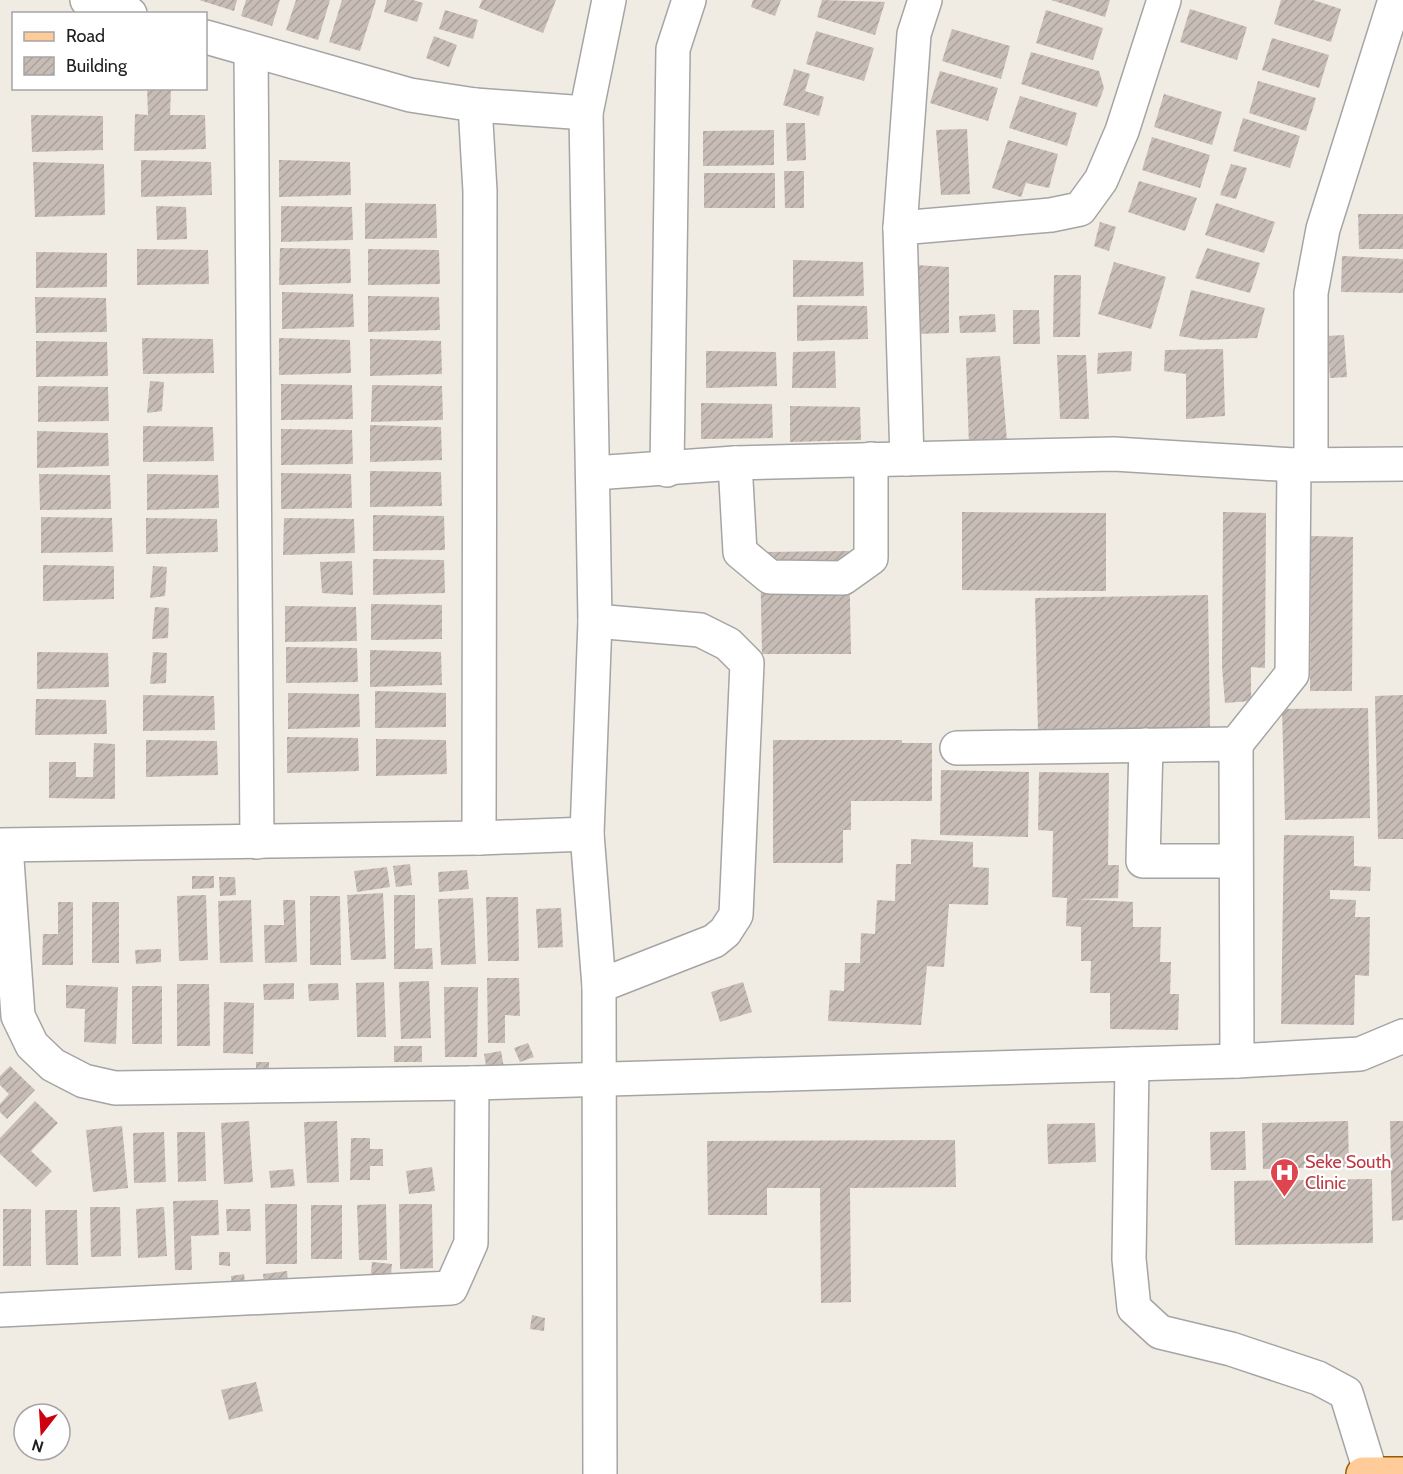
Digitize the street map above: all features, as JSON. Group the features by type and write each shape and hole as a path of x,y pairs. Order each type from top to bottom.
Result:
{"main road":[{"path":"1363,1474 1403,1474"}],"street":[{"path":"87,0 124,12"},
{"path":"600,1474 597,1079 599,986 587,834 595,621 586,113 609,0"},
{"path":"668,470 673,49 688,0"},
{"path":"907,459 900,228 914,34 924,0"},
{"path":"900,228 1051,215 1080,209 1101,180 1122,131 1164,0"},
{"path":"1237,1061 1236,744 1292,674 1311,293 1323,229 1389,70 1395,0"},
{"path":"207,37 410,94 475,105 586,113"},
{"path":"251,51 257,842"},
{"path":"475,105 480,191 479,838"},
{"path":"594,473 668,470 735,463 1114,454 1302,464 1403,464"},
{"path":"735,463 740,552 770,577 843,578 871,558 871,459"},
{"path":"595,621 700,630 728,644 747,663 736,915 725,932 714,941 599,986"},
{"path":"957,748 1236,744"},
{"path":"1146,746 1143,861 1235,861"},
{"path":"587,834 3,846 18,1016 32,1045 53,1065 84,1081 115,1088 472,1083 1237,1061 1360,1054 1403,1036"},
{"path":"1132,1064 1129,1260 1134,1308 1160,1332 1253,1356 1318,1378 1346,1393 1371,1474"},
{"path":"0,1310 451,1288 471,1243 472,1083"}],"building":[{"path":"199,0 237,0 234,11"},
{"path":"246,0 280,0 272,26 241,16"},
{"path":"296,0 330,0 318,40 286,30"},
{"path":"342,0 376,0 360,51 329,42"},
{"path":"387,0 413,0 423,3 417,22 384,12"},
{"path":"482,0 556,0 543,33 479,8"},
{"path":"753,0 781,0 775,16 751,7"},
{"path":"822,0 885,2 875,35 817,17"},
{"path":"1051,0 1110,0 1105,17"},
{"path":"1281,0 1313,0 1341,9 1331,42 1274,24"},
{"path":"1190,9 1247,27 1237,60 1180,42"},
{"path":"445,10 478,20 473,39 439,29"},
{"path":"1046,10 1103,28 1093,60 1036,43"},
{"path":"952,29 1010,46 1001,79 942,61"},
{"path":"816,31 874,48 864,81 806,64"},
{"path":"434,36 457,45 449,67 426,58"},
{"path":"1272,38 1329,55 1319,88 1262,70"},
{"path":"1031,52 1099,71 1104,88 1097,107 1021,84"},
{"path":"794,69 810,74 805,91 824,97 819,116 783,105"},
{"path":"940,71 998,88 988,121 930,103"},
{"path":"1258,81 1316,98 1306,131 1249,113"},
{"path":"147,90 171,90 170,115 205,115 206,149 134,151 135,114 148,115"},
{"path":"1164,94 1222,112 1212,145 1154,127"},
{"path":"1020,96 1077,113 1067,146 1009,128"},
{"path":"31,115 103,116 103,150 32,152"},
{"path":"1243,118 1300,136 1290,168 1233,151"},
{"path":"786,123 805,123 806,160 787,161"},
{"path":"967,129 970,194 941,195 936,130"},
{"path":"774,130 774,165 703,166 703,131"},
{"path":"1152,137 1210,155 1200,188 1142,170"},
{"path":"1008,140 1058,154 1049,188 1026,183 1021,197 992,188"},
{"path":"141,160 211,162 212,195 141,197"},
{"path":"279,160 350,162 351,195 279,197"},
{"path":"33,162 104,164 105,215 35,217"},
{"path":"1231,164 1247,168 1236,199 1220,195"},
{"path":"784,171 804,171 804,208 785,208"},
{"path":"704,173 775,173 775,208 704,208"},
{"path":"1139,181 1197,198 1185,231 1128,212"},
{"path":"365,203 436,204 437,238 365,239"},
{"path":"1216,203 1275,222 1264,253 1205,235"},
{"path":"156,206 186,207 187,239 157,240"},
{"path":"281,206 352,207 353,240 281,242"},
{"path":"1358,214 1403,214 1403,249 1359,249"},
{"path":"1100,222 1116,227 1109,251 1094,246"},
{"path":"280,248 350,249 351,283 279,285"},
{"path":"1207,248 1260,263 1250,293 1195,278"},
{"path":"137,249 208,250 209,284 137,285"},
{"path":"368,249 439,250 440,284 368,285"},
{"path":"36,252 107,253 107,287 36,288"},
{"path":"1342,256 1403,259 1403,293 1341,292"},
{"path":"793,260 863,262 864,296 793,297"},
{"path":"1114,262 1166,277 1151,329 1098,314"},
{"path":"915,265 949,267 949,333 916,334"},
{"path":"1054,275 1081,275 1080,337 1053,337"},
{"path":"1191,290 1265,308 1257,338 1202,340 1179,336"},
{"path":"282,292 353,294 354,327 282,329"},
{"path":"368,296 439,297 440,330 368,332"},
{"path":"35,297 106,298 107,332 36,333"},
{"path":"797,305 867,306 868,339 797,341"},
{"path":"1013,310 1039,310 1040,344 1013,344"},
{"path":"995,314 996,332 960,333 959,316"},
{"path":"1344,335 1347,377 1330,378 1327,336"},
{"path":"142,338 213,339 214,373 143,374"},
{"path":"279,338 350,340 351,373 279,375"},
{"path":"370,339 441,341 442,374 370,376"},
{"path":"36,341 107,342 108,376 36,377"},
{"path":"1223,349 1225,416 1186,419 1186,374 1164,371 1165,350"},
{"path":"706,351 776,352 777,386 706,388"},
{"path":"835,351 836,388 792,388 793,352"},
{"path":"1132,351 1131,371 1097,374 1098,353"},
{"path":"1057,355 1086,355 1089,419 1060,419"},
{"path":"1000,356 1007,441 969,446 966,358"},
{"path":"150,381 164,382 162,411 147,413"},
{"path":"281,384 352,385 353,419 281,420"},
{"path":"372,385 442,386 443,420 371,422"},
{"path":"38,386 108,387 109,421 38,422"},
{"path":"701,403 772,404 773,438 701,439"},
{"path":"790,406 860,407 861,440 790,442"},
{"path":"370,425 441,427 442,460 370,462"},
{"path":"143,426 213,427 214,461 143,462"},
{"path":"281,429 352,430 353,464 281,465"},
{"path":"37,431 108,433 109,466 37,468"},
{"path":"370,471 441,472 442,506 370,507"},
{"path":"281,473 351,474 352,508 281,509"},
{"path":"39,474 110,475 111,509 40,510"},
{"path":"147,474 218,475 219,508 147,510"},
{"path":"962,512 1106,513 1106,591 962,590"},
{"path":"1223,512 1266,513 1265,668 1251,667 1251,701 1225,703 1222,667"},
{"path":"373,515 444,516 445,550 373,551"},
{"path":"41,517 112,518 113,552 41,553"},
{"path":"146,518 217,519 218,552 146,554"},
{"path":"284,518 354,519 355,553 283,555"},
{"path":"1311,536 1353,537 1352,691 1310,691"},
{"path":"849,551 851,654 762,654 760,552"},
{"path":"373,559 444,560 445,593 373,595"},
{"path":"352,561 353,595 322,593 320,562"},
{"path":"43,565 114,566 114,599 43,601"},
{"path":"153,566 167,567 165,596 150,598"},
{"path":"1208,595 1210,729 1038,732 1035,598"},
{"path":"371,604 442,605 442,639 371,640"},
{"path":"285,606 356,607 357,641 285,642"},
{"path":"155,607 169,608 168,638 152,639"},
{"path":"286,647 357,648 358,682 286,683"},
{"path":"370,650 441,652 442,685 370,687"},
{"path":"37,652 108,653 109,687 37,689"},
{"path":"153,652 167,653 166,683 150,684"},
{"path":"375,691 446,693 446,727 375,728"},
{"path":"288,693 359,694 360,727 288,729"},
{"path":"143,695 214,696 215,730 143,731"},
{"path":"1403,695 1403,839 1378,839 1375,696"},
{"path":"36,699 106,700 107,734 35,735"},
{"path":"1368,708 1370,818 1285,820 1282,709"},
{"path":"287,737 358,738 359,771 287,773"},
{"path":"376,739 446,740 447,774 376,776"},
{"path":"146,740 217,741 218,775 146,777"},
{"path":"773,740 902,740 902,743 932,743 932,801 851,801 851,830 843,830 843,863 773,863"},
{"path":"94,743 115,744 115,799 49,798 49,762 76,762 76,777 93,777"},
{"path":"941,770 1029,772 1028,837 940,835"},
{"path":"1039,772 1109,773 1108,865 1119,865 1118,898 1076,899 1133,902 1133,927 1161,927 1160,962 1171,962 1170,994 1179,994 1178,1030 1110,1029 1110,993 1090,993 1091,961 1081,961 1081,927 1066,926 1067,898 1052,897 1053,831 1038,830"},
{"path":"1284,835 1354,836 1354,866 1371,867 1370,891 1330,890 1330,899 1356,900 1355,917 1370,917 1369,976 1355,975 1354,1025 1281,1024"},
{"path":"911,839 973,842 973,867 989,868 988,905 949,904 944,967 927,966 921,1025 828,1021 830,990 844,991 845,963 860,963 861,933 875,934 877,900 895,901 896,864 911,864"},
{"path":"410,864 412,885 396,887 393,866"},
{"path":"387,867 390,887 357,892 354,871"},
{"path":"467,870 469,889 439,892 438,872"},
{"path":"192,876 214,876 214,888 192,889"},
{"path":"219,877 235,877 236,895 220,896"},
{"path":"383,893 386,959 351,960 347,895"},
{"path":"206,895 208,960 179,961 177,896"},
{"path":"394,895 415,895 415,949 432,948 433,969 394,969"},
{"path":"310,896 340,896 341,965 310,965"},
{"path":"486,897 518,897 519,961 488,961"},
{"path":"473,898 476,964 441,965 438,899"},
{"path":"251,900 253,962 220,963 218,901"},
{"path":"283,900 295,900 297,962 265,963 264,925 284,925"},
{"path":"58,902 73,902 73,965 42,965 43,934 58,934"},
{"path":"92,902 119,902 119,963 92,963"},
{"path":"561,908 563,947 538,948 536,909"},
{"path":"161,949 161,962 136,964 135,950"},
{"path":"487,978 519,978 520,1016 505,1015 505,1043 488,1043"},
{"path":"429,981 431,1038 401,1039 399,982"},
{"path":"384,982 386,1037 357,1037 356,983"},
{"path":"743,982 752,1012 720,1022 711,992"},
{"path":"294,983 294,999 264,1000 263,984"},
{"path":"338,983 339,1000 309,1001 308,984"},
{"path":"177,984 209,984 210,1046 177,1046"},
{"path":"66,985 118,987 116,1044 84,1042 85,1009 66,1008"},
{"path":"132,986 162,986 162,1044 132,1044"},
{"path":"444,987 478,987 477,1057 445,1057"},
{"path":"224,1002 254,1003 253,1054 223,1053"},
{"path":"528,1043 534,1057 520,1062 514,1048"},
{"path":"394,1046 422,1046 422,1062 394,1062"},
{"path":"501,1051 504,1068 487,1071 484,1054"},
{"path":"256,1062 269,1062 269,1077 256,1078"},
{"path":"10,1066 35,1090 7,1119 0,1112 0,1104 9,1094 0,1085 0,1076"},
{"path":"35,1101 58,1123 31,1151 52,1171 36,1187 0,1154 0,1138"},
{"path":"249,1121 253,1182 224,1184 221,1123"},
{"path":"337,1121 339,1182 307,1183 304,1122"},
{"path":"1348,1121 1349,1167 1263,1169 1262,1123"},
{"path":"1390,1121 1403,1121 1403,1220 1392,1221"},
{"path":"1095,1123 1096,1162 1048,1164 1047,1124"},
{"path":"122,1126 128,1188 93,1192 86,1130"},
{"path":"1245,1131 1246,1170 1211,1170 1210,1132"},
{"path":"164,1132 166,1182 134,1183 133,1133"},
{"path":"177,1132 205,1132 206,1181 178,1182"},
{"path":"351,1138 370,1138 370,1149 383,1149 383,1166 370,1166 370,1180 350,1180"},
{"path":"955,1140 956,1187 850,1188 851,1302 821,1303 820,1188 767,1188 767,1215 708,1215 707,1141"},
{"path":"432,1167 435,1191 409,1194 406,1171"},
{"path":"293,1169 295,1186 271,1188 269,1171"},
{"path":"1372,1179 1373,1243 1235,1245 1234,1181"},
{"path":"218,1200 219,1235 191,1236 192,1270 175,1270 173,1201"},
{"path":"265,1204 297,1204 297,1264 266,1264"},
{"path":"386,1204 387,1260 359,1260 357,1205"},
{"path":"399,1204 432,1204 433,1268 400,1269"},
{"path":"311,1205 342,1205 342,1259 311,1259"},
{"path":"90,1207 120,1207 121,1256 91,1257"},
{"path":"164,1207 167,1256 138,1258 136,1209"},
{"path":"3,1209 31,1209 31,1266 3,1266"},
{"path":"226,1209 250,1209 251,1231 227,1231"},
{"path":"45,1210 77,1210 78,1265 46,1265"},
{"path":"219,1252 230,1252 230,1266 219,1265"},
{"path":"372,1262 392,1264 390,1287 370,1285"},
{"path":"287,1271 289,1291 265,1294 263,1274"},
{"path":"244,1274 246,1290 232,1292 231,1276"},
{"path":"532,1315 545,1318 544,1331 530,1329"},
{"path":"256,1382 263,1411 229,1420 221,1390"}],"place":[{"name":"Seke South Clinic","path":"1284,1198"}]}
